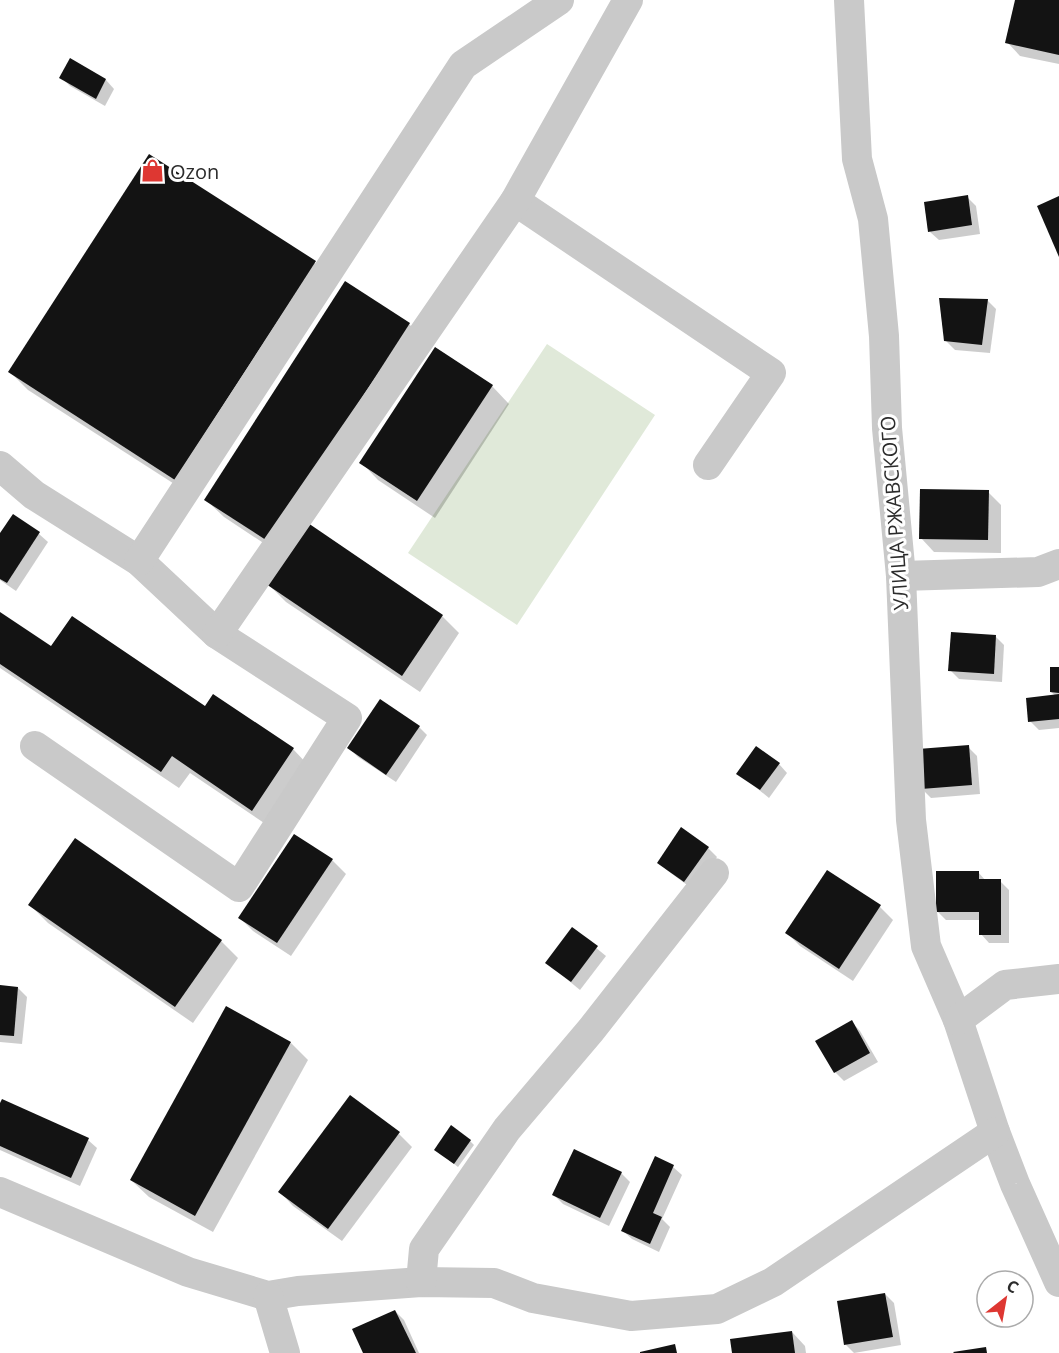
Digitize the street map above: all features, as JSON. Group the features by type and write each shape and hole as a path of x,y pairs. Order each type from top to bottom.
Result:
{"street":[{"path":"139,561 463,65 559,0"},
{"path":"217,634 515,201 628,0"},
{"name":"УЛИЦА РЖАВСКОГО","path":"849,0 857,159 873,219 884,336 887,428 901,576 911,820 915,869 926,946 958,1020 995,1132 1015,1184 1059,1282"},
{"path":"515,201 771,373 708,465"},
{"path":"0,466 33,495 139,561 217,634 347,718 239,887 35,746"},
{"path":"901,576 1038,572 1059,564"},
{"path":"422,1282 424,1249 507,1129 591,1030 714,873"},
{"path":"958,1020 1005,984 1059,979"},
{"path":"0,1192 188,1272 268,1296 298,1291 422,1282 494,1283 533,1298 631,1316 717,1309 773,1282 995,1132"},
{"path":"268,1296 285,1353"}],"green space":[{"path":"547,344 655,415 517,625 408,553"}],"building":[{"path":"1015,0 1059,0 1059,55 1005,43"},
{"path":"70,58 106,79 96,99 59,78"},
{"path":"149,154 316,261 175,480 8,372"},
{"path":"968,195 972,225 928,232 924,202"},
{"path":"1059,196 1059,257 1037,206"},
{"path":"345,281 410,323 269,542 204,500"},
{"path":"939,298 988,299 982,345 944,341"},
{"path":"435,347 493,385 417,501 359,463"},
{"path":"920,489 989,490 988,540 919,539"},
{"path":"13,514 40,532 7,583 0,579 0,533"},
{"path":"308,523 443,615 402,676 266,584"},
{"path":"0,612 51,646 72,616 205,706 213,694 294,748 252,811 172,756 161,772 0,664"},
{"path":"951,632 996,635 994,674 948,671"},
{"path":"1050,667 1059,667 1059,693 1050,692"},
{"path":"1059,694 1059,719 1028,722 1026,698"},
{"path":"380,699 420,726 386,775 347,748"},
{"path":"969,745 972,785 921,789 918,749"},
{"path":"756,746 780,763 760,790 736,774"},
{"path":"681,827 709,847 684,882 657,863"},
{"path":"294,834 333,859 277,943 238,918"},
{"path":"75,838 222,940 175,1007 28,905"},
{"path":"827,870 881,905 839,969 785,933"},
{"path":"936,871 979,871 979,879 1001,879 1001,935 979,935 979,912 936,912"},
{"path":"572,927 598,946 571,982 545,963"},
{"path":"0,985 18,987 14,1036 0,1035"},
{"path":"226,1006 291,1042 195,1216 130,1180"},
{"path":"852,1020 870,1053 834,1073 815,1041"},
{"path":"350,1095 400,1132 328,1229 278,1192"},
{"path":"2,1099 89,1138 71,1178 0,1146 0,1103"},
{"path":"451,1125 471,1140 454,1164 434,1150"},
{"path":"574,1149 622,1172 600,1218 552,1195"},
{"path":"655,1156 674,1165 653,1213 662,1217 650,1244 621,1231"},
{"path":"885,1293 893,1337 844,1345 837,1301"},
{"path":"395,1310 416,1353 363,1353 352,1329"},
{"path":"792,1331 795,1353 732,1353 730,1339"},
{"path":"675,1344 677,1353 640,1353 640,1352"},
{"path":"986,1347 987,1353 953,1352"}],"place":[{"name":"Ozon","path":"152,171"}]}
